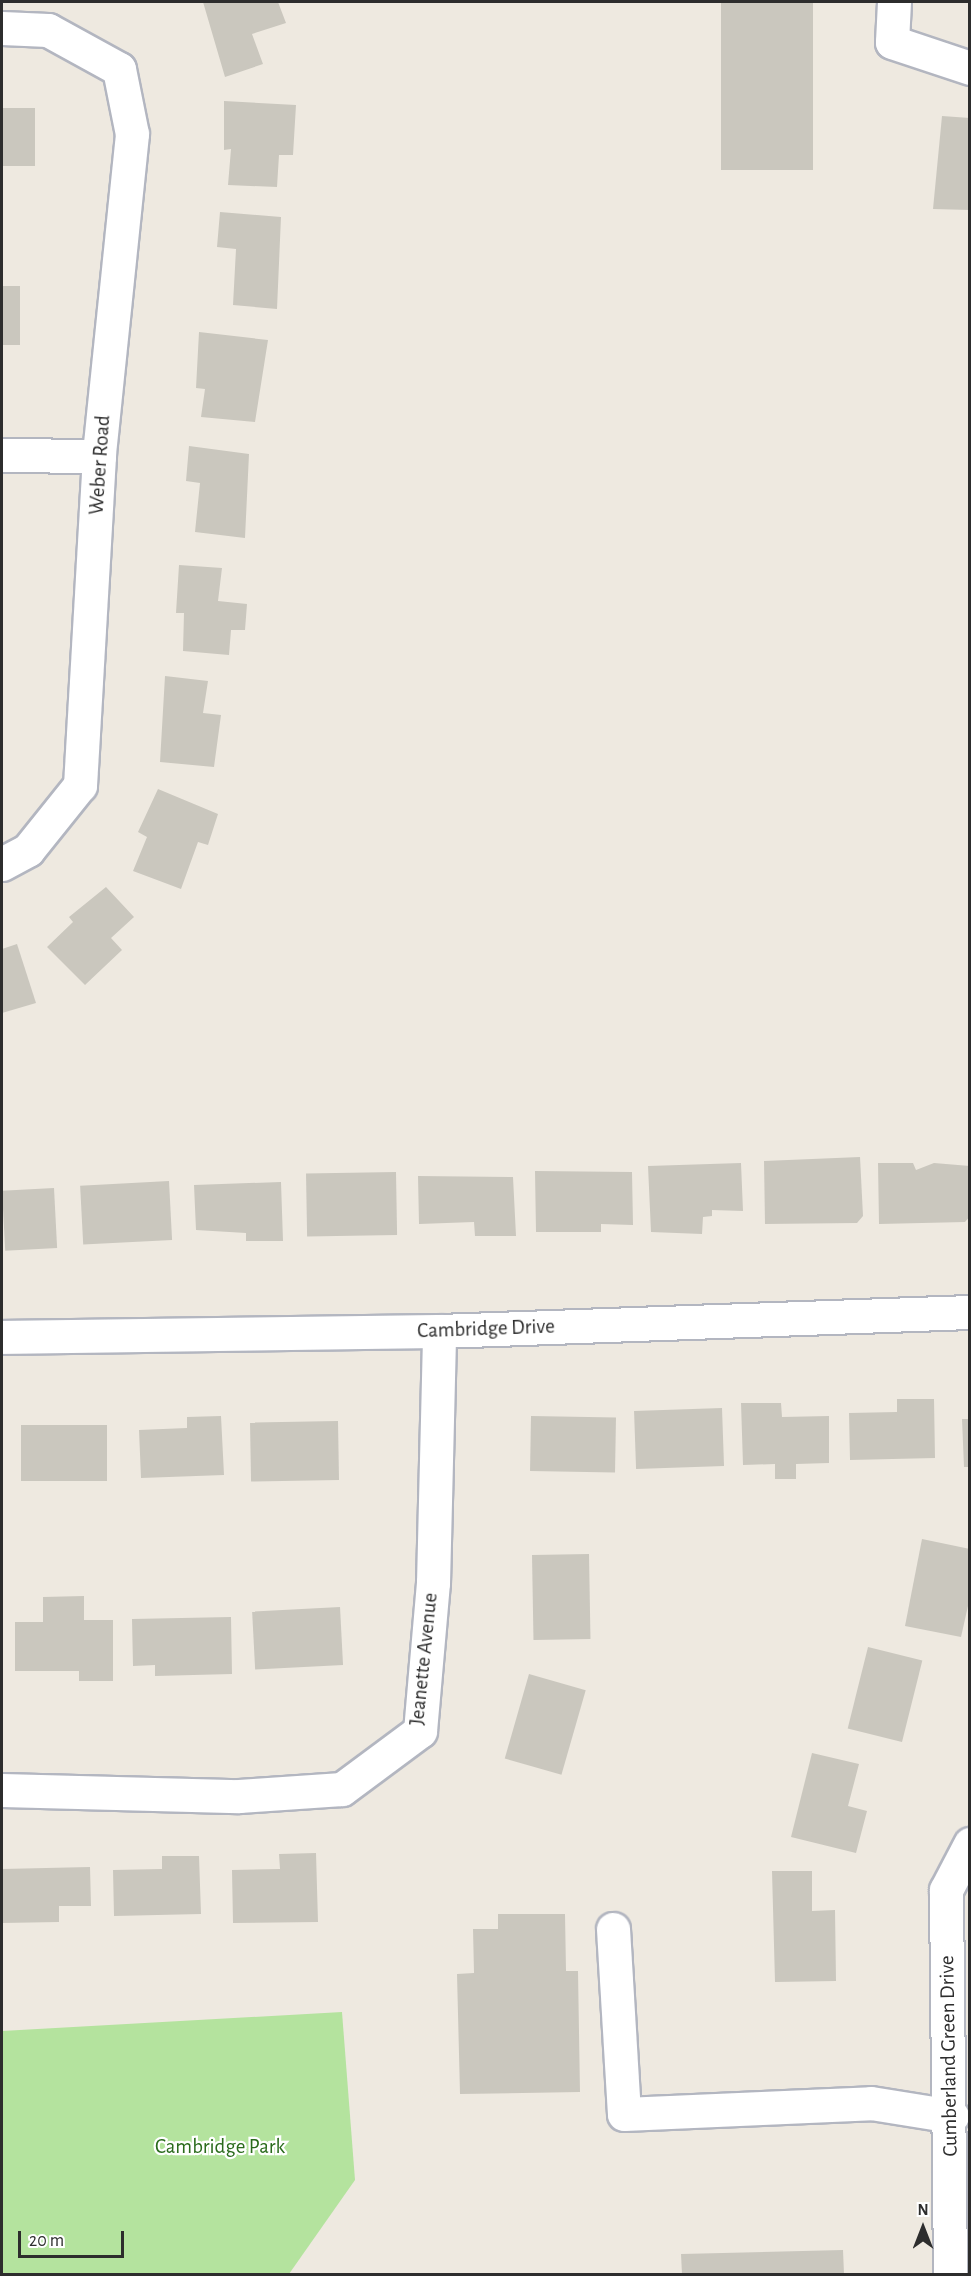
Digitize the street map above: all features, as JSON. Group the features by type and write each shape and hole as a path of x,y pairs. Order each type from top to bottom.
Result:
{"street":[{"path":"894,2 892,42 969,68"},
{"name":"Weber Road","path":"2,28 48,30 119,69 132,134 99,456 80,785 28,850 5,862"},
{"path":"2,455 99,456"},
{"name":"Cambridge Drive","path":"2,1337 439,1331 969,1312"},
{"name":"Jeanette Avenue","path":"2,1790 239,1796 342,1789 420,1731 433,1583 439,1331"},
{"name":"Cumberland Green Drive","path":"950,2274 960,2178 952,2116 959,2032 946,1890 969,1844"},
{"path":"613,1929 624,2114 871,2103 952,2116"}],"green space":[{"name":"Cambridge Park","path":"342,2012 355,2180 289,2274 2,2274 2,2031"}],"building":[{"path":"203,2 278,2 286,23 252,34 263,64 225,77"},
{"path":"721,2 813,2 813,170 721,170"},
{"path":"224,101 296,105 293,155 279,155 277,187 228,185 231,149 224,150"},
{"path":"2,108 35,108 35,166 2,166"},
{"path":"942,116 970,118 970,210 933,209"},
{"path":"220,212 281,217 277,309 233,305 236,249 217,247"},
{"path":"2,286 20,286 20,345 2,345"},
{"path":"199,332 268,340 255,422 201,417 205,389 196,388"},
{"path":"189,446 249,454 245,538 195,532 200,483 186,481"},
{"path":"179,565 222,568 218,601 247,604 245,630 231,630 229,655 183,651 184,613 176,613"},
{"path":"165,676 208,681 203,713 221,715 214,767 160,762"},
{"path":"158,789 218,814 208,845 198,842 181,889 133,871 147,837 138,832"},
{"path":"106,887 134,917 111,938 122,950 85,985 47,947 73,922 69,917"},
{"path":"17,944 36,1003 2,1013 2,949"},
{"path":"860,1157 863,1216 857,1223 765,1224 764,1161"},
{"path":"741,1163 743,1211 712,1210 712,1216 703,1217 702,1234 651,1232 648,1166"},
{"path":"878,1163 913,1163 916,1170 934,1163 970,1166 970,1216 965,1222 879,1224"},
{"path":"535,1171 632,1172 633,1225 601,1224 601,1232 536,1232"},
{"path":"396,1172 397,1235 307,1237 306,1174"},
{"path":"418,1176 513,1177 516,1236 475,1236 474,1222 419,1224"},
{"path":"169,1181 172,1240 83,1245 80,1186"},
{"path":"281,1182 283,1241 246,1241 246,1233 196,1230 194,1185"},
{"path":"54,1188 57,1248 5,1251 2,1191"},
{"path":"897,1399 934,1399 935,1458 850,1460 849,1413 897,1412"},
{"path":"741,1403 781,1403 782,1417 829,1416 829,1463 796,1464 796,1479 775,1479 775,1464 743,1465"},
{"path":"722,1408 724,1466 636,1469 634,1411"},
{"path":"221,1416 224,1475 141,1478 139,1430 187,1428 187,1417"},
{"path":"531,1416 616,1417 615,1472 530,1471"},
{"path":"962,1419 970,1419 970,1467 964,1467"},
{"path":"338,1421 339,1480 251,1482 250,1423"},
{"path":"21,1425 107,1425 107,1481 21,1481"},
{"path":"922,1539 970,1549 970,1597 961,1637 905,1626"},
{"path":"589,1554 590,1639 533,1640 532,1555"},
{"path":"84,1596 84,1620 113,1620 113,1681 79,1681 79,1671 15,1671 15,1622 43,1622 43,1597"},
{"path":"340,1607 343,1665 255,1670 252,1612"},
{"path":"231,1617 232,1674 155,1676 155,1665 133,1666 132,1619"},
{"path":"868,1647 922,1661 902,1742 848,1729"},
{"path":"529,1674 586,1690 561,1775 505,1759"},
{"path":"812,1753 859,1764 848,1806 867,1811 856,1853 791,1837"},
{"path":"316,1853 318,1922 233,1923 232,1870 280,1869 279,1854"},
{"path":"162,1856 199,1856 201,1914 114,1916 113,1870 162,1869"},
{"path":"90,1867 91,1906 59,1906 59,1922 2,1923 2,1869"},
{"path":"772,1871 812,1871 812,1911 835,1910 836,1981 775,1982"},
{"path":"498,1914 565,1914 566,1971 578,1971 580,2092 460,2094 457,1974 474,1973 473,1929 498,1929"},
{"path":"843,2250 844,2274 682,2274 681,2254"}]}
